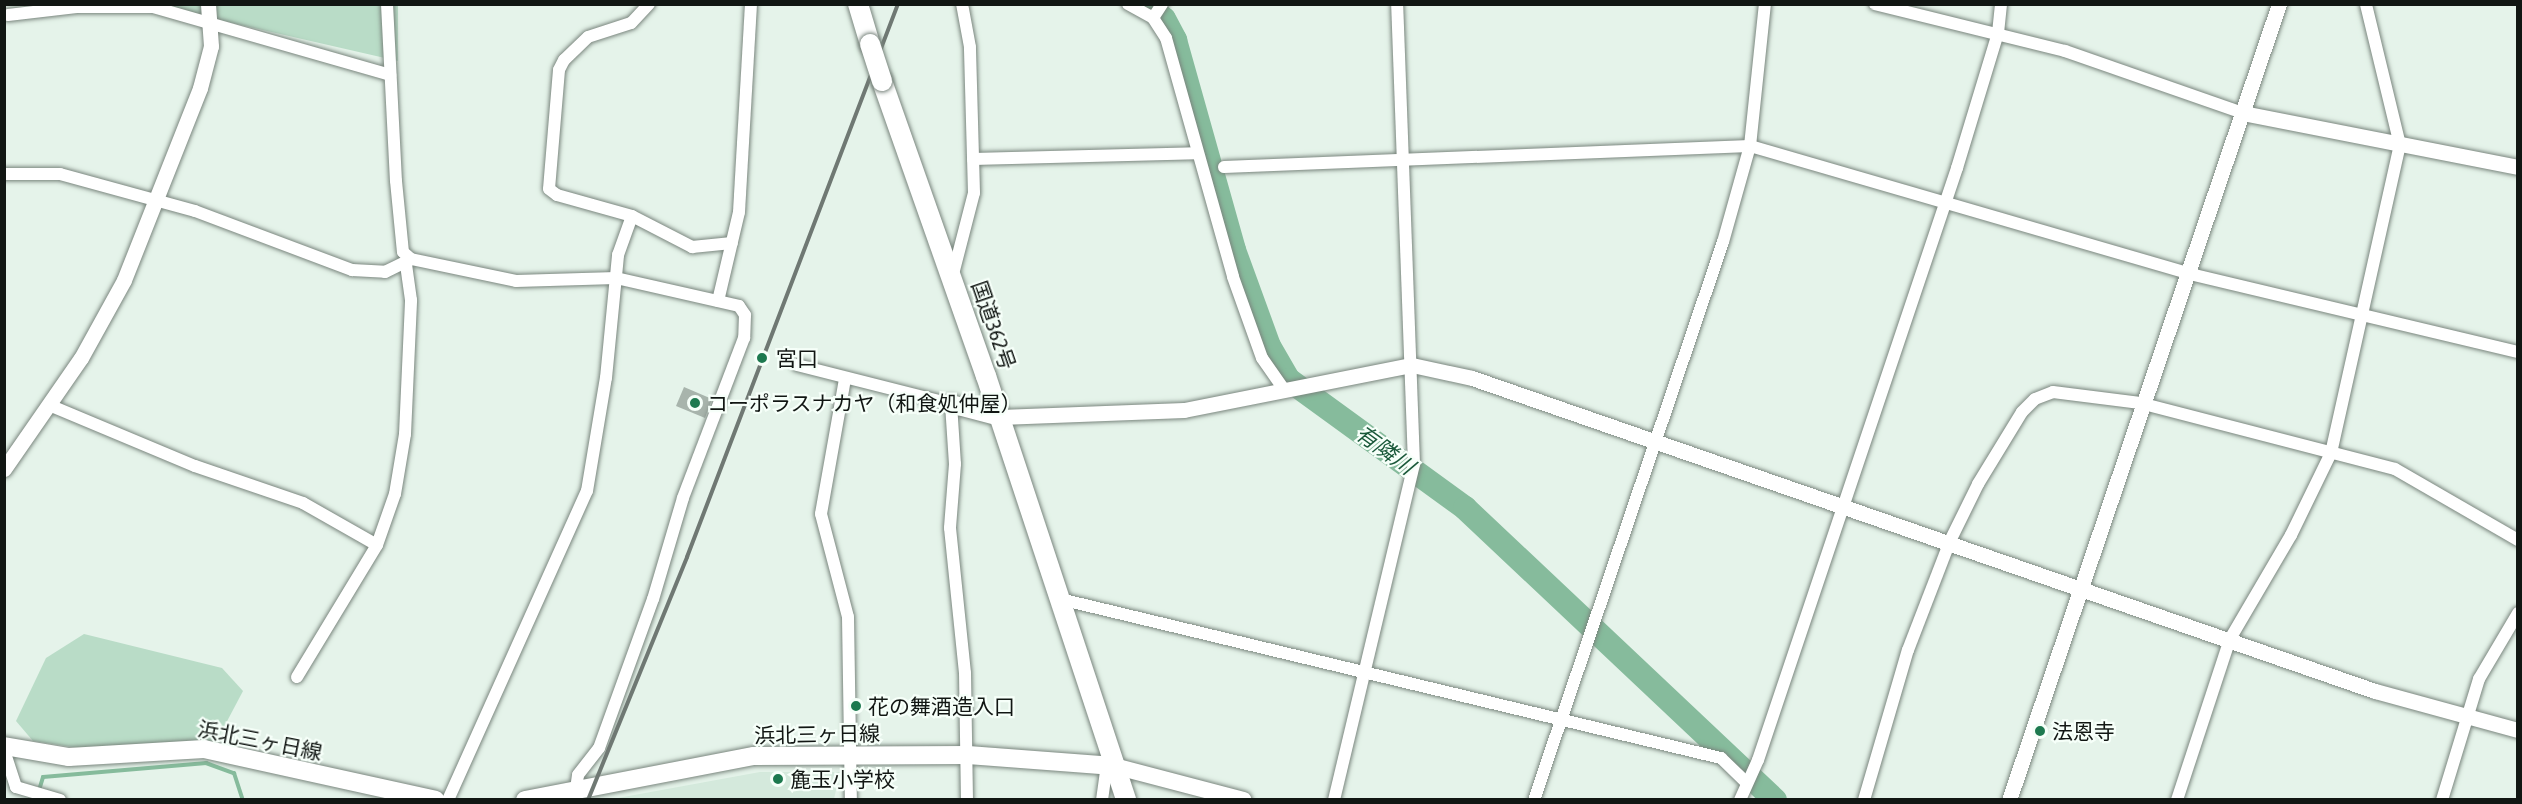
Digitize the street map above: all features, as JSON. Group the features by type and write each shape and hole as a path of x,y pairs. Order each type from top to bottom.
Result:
{"highway":[{"name":"国道362号","path":"858,4 882,81 1000,417 1060,599 1111,766 1126,800"}],"main road":[{"path":"951,404 1000,417"},
{"name":"浜北三ヶ日線","path":"4,748 69,757 204,749 435,800"},
{"name":"浜北三ヶ日線","path":"525,800 753,756 968,755 1111,766"},
{"path":"1111,766 1245,800"}],"street":[{"path":"4,469 49,405 105,318 157,202 200,88 212,24 208,4"},
{"path":"297,677 377,545 395,494 405,434 411,300 408,262 403,252 387,4"},
{"path":"649,4 631,23 588,37 564,60 559,70 549,189 557,195 633,216 692,247 732,243"},
{"path":"718,301 739,212 751,4"},
{"path":"952,278 969,220 973,159 970,47 962,4"},
{"path":"1128,4 1159,10 1196,153 1258,348 1284,389"},
{"path":"1334,800 1413,468 1412,365 1397,4"},
{"path":"1534,800 1655,443 1750,146 1765,4"},
{"path":"1875,4 2065,51 2243,113 2517,167"},
{"path":"1740,800 1746,781 1758,760 1945,200 1998,33 2001,4"},
{"path":"2008,800 2078,585 2279,4"},
{"path":"2177,800 2230,639 2291,536 2331,453 2360,312 2400,145 2366,4"},
{"path":"8,15 77,7 153,7 390,75"},
{"path":"1224,167 1750,146 1945,200 2186,273 2360,312 2517,352"},
{"path":"973,159 1196,153"},
{"path":"4,174 60,174 195,211 352,270 385,272 408,262 516,281 616,278 739,306 747,322 744,338 599,748 578,775 576,790"},
{"path":"448,800 587,491 606,378 618,255 633,216"},
{"path":"797,365 951,404 955,464 950,528 968,755 967,800"},
{"path":"1000,417 1184,410 1412,365 1472,378 1655,443 1950,541 2230,639 2466,718 2517,730"},
{"path":"845,379 821,514 848,617 853,755 851,800"},
{"path":"1864,800 1908,650 1950,541 1978,484 2022,412 2035,399 2053,392 2140,403 2395,469 2517,540"},
{"path":"49,405 195,466 303,503 377,545"},
{"path":"1060,599 1721,758 1746,781"},
{"path":"2442,800 2480,679 2517,613"},
{"path":"4,748 16,787 29,794 60,800"},
{"path":"1102,800 1111,766"}],"shaded area":[{"path":"147,5 398,5 398,61 228,22"},
{"path":"84,634 222,668 243,691 215,744 119,754 33,741 16,721 46,658"},
{"name":"麁玉小学校","path":"760,772 840,772 834,799 607,800"}],"building":[{"name":"コーポラスナカヤ（和食処仲屋）","path":"684,387 712,399 705,418 676,406"}],"waterway":[{"name":"有隣川","path":"1146,4 1164,19 1175,40 1234,250 1269,346 1289,380 1465,508 1775,800"},
{"path":"36,800 43,777 206,763 234,773 243,800"}],"railway":[{"path":"588,800 687,557 898,4"}],"place":[{"name":"宮口","path":"762,358"},
{"name":"コーポラスナカヤ（和食処仲屋）","path":"695,403"},
{"name":"花の舞酒造入口","path":"856,706"},
{"name":"法恩寺","path":"2040,731"},
{"name":"麁玉小学校","path":"778,779"}]}
